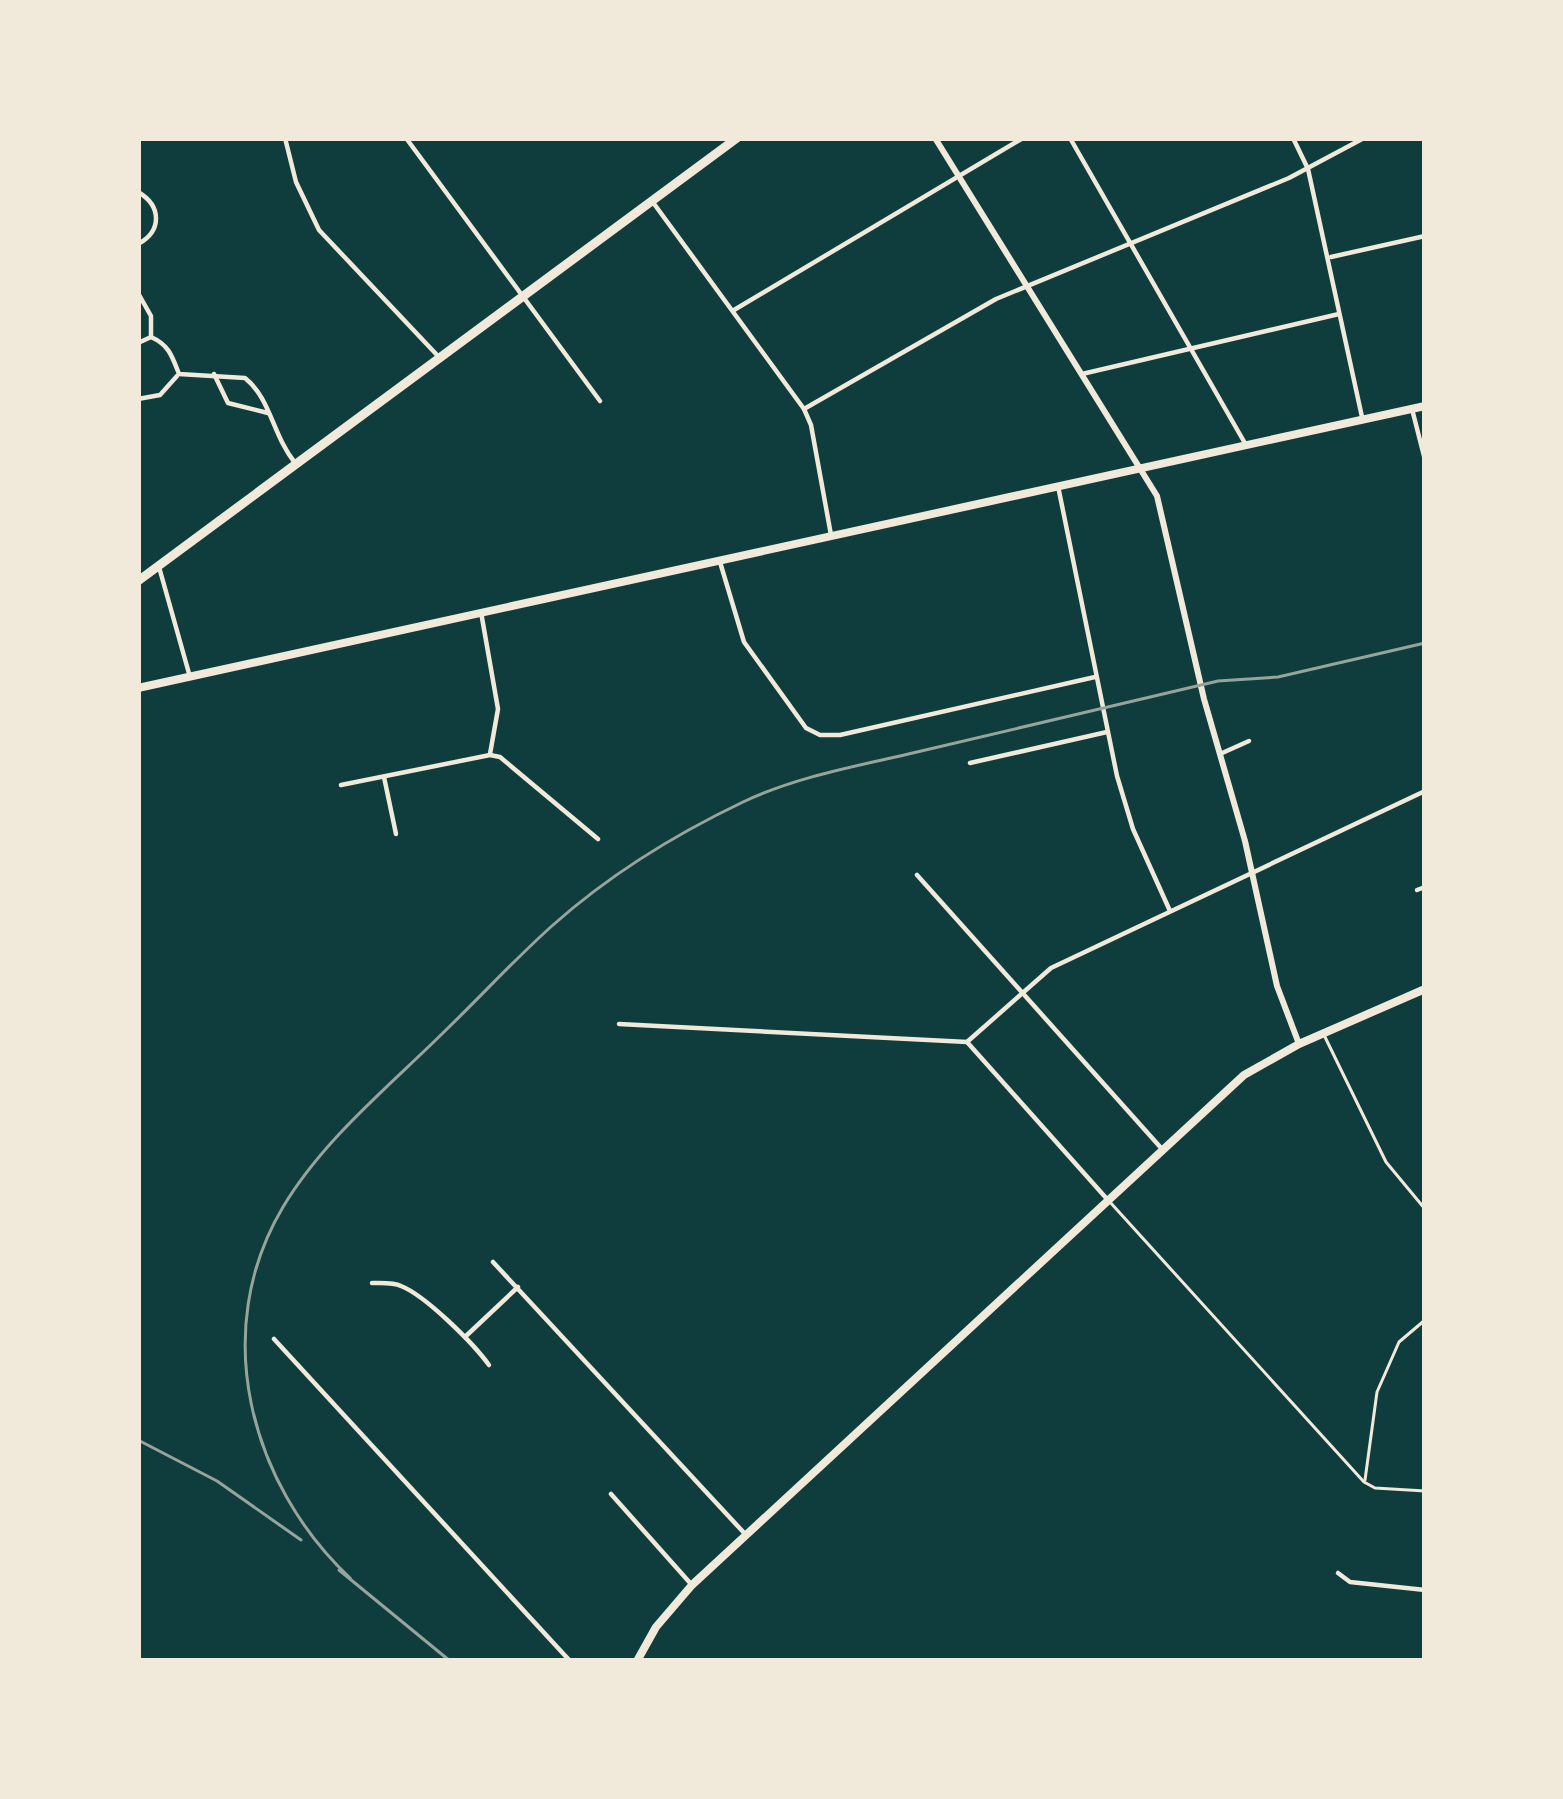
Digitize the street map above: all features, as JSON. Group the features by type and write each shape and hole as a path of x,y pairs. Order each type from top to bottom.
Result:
{"highway":[{"path":"138,580 737,138"}],"main road":[{"path":"138,688 1425,406"},
{"path":"637,1661 656,1627 692,1585 1244,1075 1299,1044 1425,989"}],"street":[{"path":"285,138 296,182 319,230 441,359"},
{"path":"406,138 600,401"},
{"path":"935,138 1157,496 1277,986 1299,1044"},
{"path":"734,310 1023,138"},
{"path":"1070,138 1246,445"},
{"path":"1293,138 1308,169 1362,420"},
{"path":"803,409 965,315 1308,169 1364,138"},
{"path":"138,192 157,214 152,234 138,244"},
{"path":"652,201 803,409 811,425 831,535"},
{"path":"1329,258 1425,236"},
{"path":"138,292 151,316 152,337 171,353 178,374"},
{"path":"1081,374 1339,314"},
{"path":"138,343 152,337"},
{"path":"138,399 160,394 178,374 244,378 257,387 281,445 297,465"},
{"path":"214,374 228,403 268,412"},
{"path":"1412,409 1425,460"},
{"path":"1058,486 1107,732 1133,830 1170,911"},
{"path":"720,560 744,642 806,728 820,735 1095,677"},
{"path":"159,567 190,677"},
{"path":"481,612 498,709 490,754"},
{"path":"970,763 1107,732"},
{"path":"1220,754 1249,742"},
{"path":"341,785 490,754 500,757 598,839"},
{"path":"384,777 396,834"},
{"path":"619,1024 967,1042 1051,968 1425,791"},
{"path":"917,874 1162,1149"},
{"path":"967,1042 1108,1200"},
{"path":"493,1262 746,1534"},
{"path":"372,1283 404,1287 466,1336 489,1365"},
{"path":"466,1336 518,1287"},
{"path":"274,1339 570,1661"},
{"path":"610,1494 692,1585"},
{"path":"1338,1573 1350,1582 1425,1590"}],"lane":[{"path":"1323,1034 1386,1162 1425,1209"},
{"path":"1108,1200 1364,1482 1375,1488 1425,1491"},
{"path":"1364,1482 1377,1392 1399,1342 1425,1320"}],"railway":[{"path":"350,1578 315,1540 287,1498 265,1452 251,1404 245,1354 248,1304 261,1255 283,1207 339,1134 553,925 668,842 785,785 1218,681 1278,677 1425,643"},
{"path":"138,1440 217,1481 301,1540"},
{"path":"339,1570 450,1661"}]}
